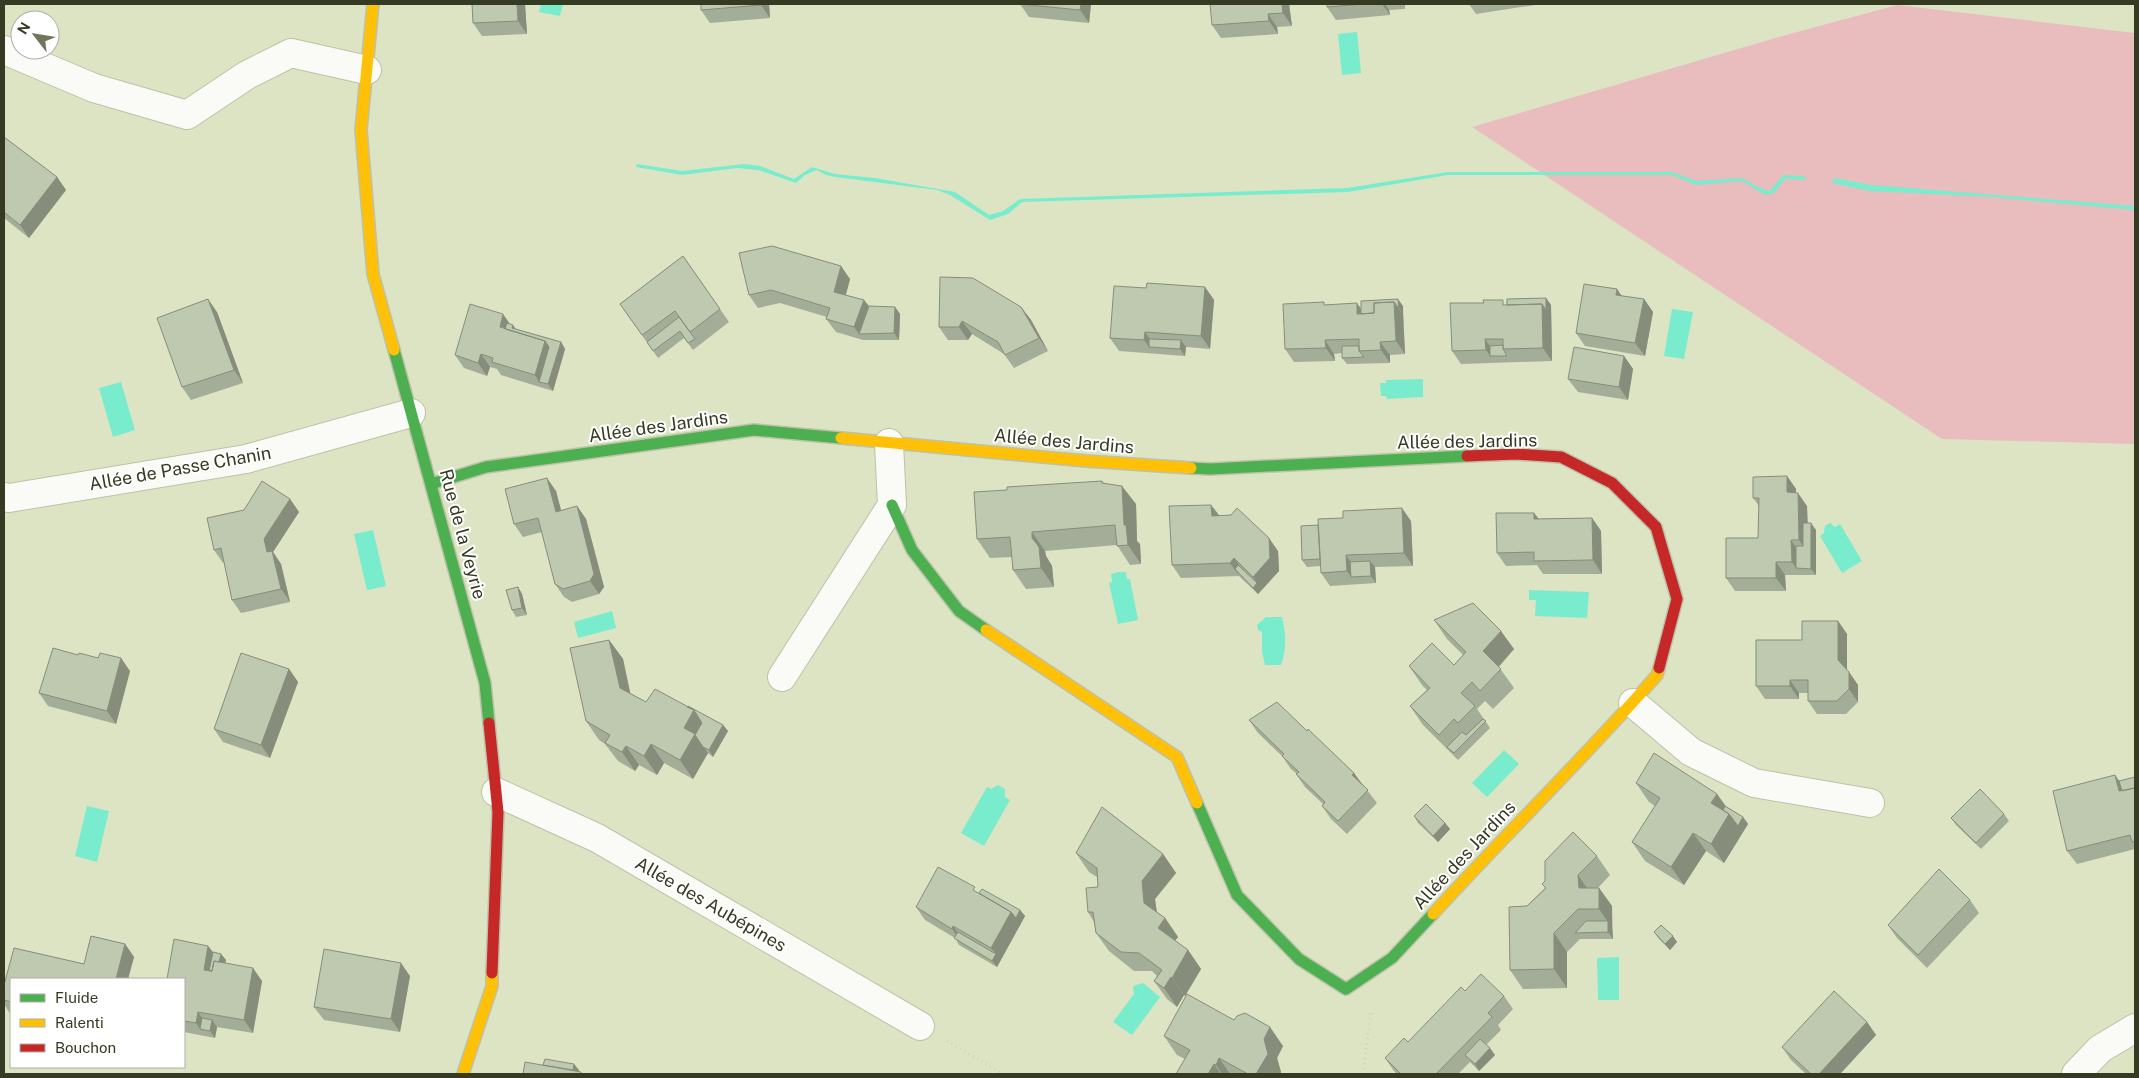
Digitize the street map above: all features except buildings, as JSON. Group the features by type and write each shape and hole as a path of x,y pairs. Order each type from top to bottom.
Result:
{"street":[{"name":"Rue de la Veyrie","path":"373,4 361,130 373,274 485,683 498,812 492,986 463,1074"},
{"path":"4,50 94,88 186,115 248,75 291,53 367,70"},
{"name":"Allée de Passe Chanin","path":"4,497 9,498 246,459 411,413"},
{"name":"Allée des Jardins","path":"431,484 486,467 754,430 1086,461 1210,469 1516,454 1561,457 1612,482 1656,527 1677,599 1657,675 1598,742 1509,831 1392,958 1346,989 1299,959 1237,895 1177,757 1046,672 958,611 912,550 892,505"},
{"path":"782,677 892,505 890,443"},
{"path":"1633,703 1691,752 1754,783 1870,803"},
{"name":"Allée des Aubépines","path":"496,792 597,838 920,1026"},
{"path":"2076,1074 2100,1049 2135,1028"}],"path":[{"path":"1363,1074 1373,995 1368,974"},
{"path":"920,1026 1003,1074"}],"shaded area":[{"path":"1897,5 2135,33 2135,444 1942,439 1472,127 1772,39"}],"water":[{"path":"541,4 563,4 560,16 539,12"},
{"path":"1357,32 1361,73 1342,75 1338,34"},
{"path":"637,164 682,171 744,164 760,166 794,179 812,167 835,174 875,178 955,192 989,215 1003,211 1020,199 1347,188 1448,172 1672,172 1697,181 1742,178 1770,191 1783,175 1805,176 1805,180 1785,179 1774,193 1765,195 1742,181 1696,185 1672,175 1448,175 1348,192 1022,202 1008,214 990,220 950,195 937,190 835,177 817,170 805,175 796,183 758,170 737,168 682,175 636,167"},
{"path":"1834,178 1871,185 2135,206 2135,210 1991,197 1870,191 1832,183"},
{"path":"1672,309 1693,312 1684,359 1664,356"},
{"path":"1423,379 1423,397 1387,399 1386,396 1381,396 1380,383 1386,383 1386,380"},
{"path":"121,382 135,430 113,437 99,388"},
{"path":"1830,523 1835,527 1840,524 1862,561 1842,573 1820,536 1824,533 1825,526"},
{"path":"373,530 386,586 367,590 354,534"},
{"path":"1126,572 1127,579 1130,579 1138,620 1118,624 1109,583 1112,582 1111,574"},
{"path":"1529,590 1589,592 1587,618 1535,616 1536,600 1529,600"},
{"path":"612,611 616,628 578,638 574,622"},
{"path":"1266,617 1282,617 1285,641 1281,665 1265,665 1262,652 1262,632 1258,630 1257,625"},
{"path":"1504,750 1519,764 1487,797 1472,783"},
{"path":"998,785 1005,789 1005,797 1010,800 984,846 961,833 987,787 991,789"},
{"path":"87,806 109,811 97,862 75,856"},
{"path":"1619,957 1619,1000 1598,1000 1597,958"},
{"path":"1143,983 1160,997 1132,1035 1113,1022 1134,994 1133,986"}],"traffic: fast":[{"path":"394,350 485,683 489,723"},
{"path":"431,484 486,467 754,430 841,438"},
{"path":"1191,468 1210,469 1467,456"},
{"path":"892,505 912,550 959,611 986,630"},
{"path":"1197,803 1237,895 1299,959 1346,989 1392,958 1433,914"}],"traffic: slow":[{"path":"373,4 361,130 373,274 394,350"},
{"path":"841,438 1086,461 1191,468"},
{"path":"986,630 1177,757 1197,803"},
{"path":"1433,914 1630,705 1657,675 1659,668"},
{"path":"463,1074 492,986 492,973"}],"traffic: jam":[{"path":"1467,456 1516,454 1561,457 1612,483 1656,527 1677,599 1659,668"},
{"path":"489,723 498,812 492,973"}]}
